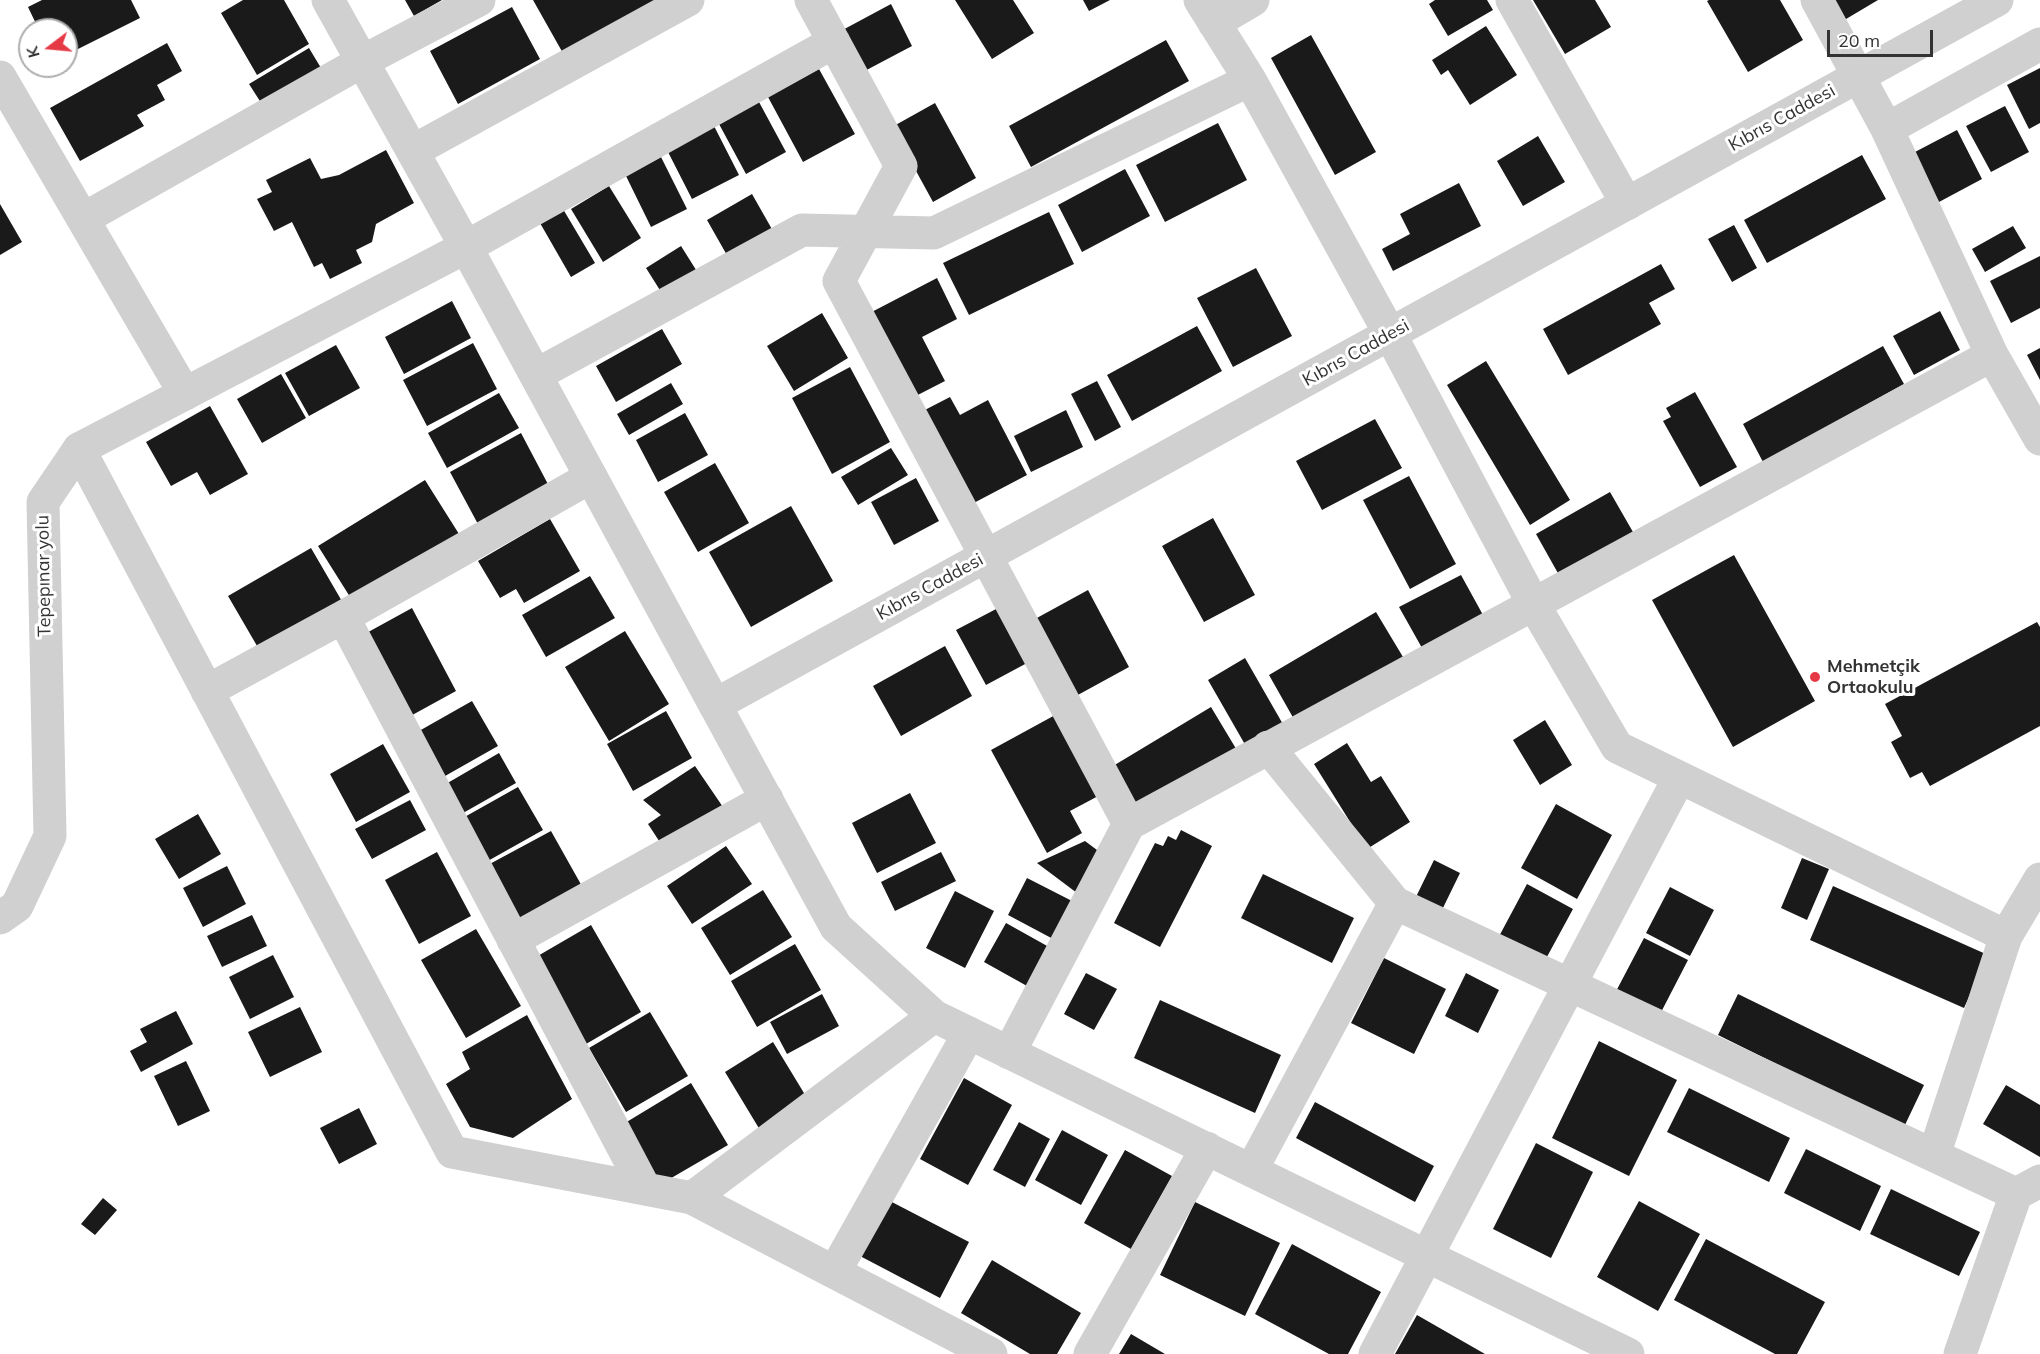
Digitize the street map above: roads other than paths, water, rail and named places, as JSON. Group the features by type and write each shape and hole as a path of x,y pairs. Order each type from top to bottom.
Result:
{"street":[{"path":"328,0 466,247 836,927 934,1016 1628,1354"},
{"path":"83,219 363,62 479,0"},
{"path":"413,151 688,0"},
{"path":"812,0 902,166 839,281 1129,824"},
{"path":"1254,0 1207,12 1250,80 1390,334 1534,605 1617,747 2006,936"},
{"path":"1512,0 1627,204"},
{"path":"1817,0 1887,129 1992,355 2038,432"},
{"name":"Kıbrıs Caddesi","path":"715,705 1997,0"},
{"name":"Tepepınar yolu","path":"0,918 16,906 50,837 43,502 79,449 466,247 834,42"},
{"path":"1887,129 2040,44"},
{"path":"0,77 185,394"},
{"path":"536,375 802,230 934,233 1250,80"},
{"path":"1009,1053 1129,824 1992,355"},
{"path":"79,449 452,1152 692,1198 991,1354"},
{"path":"207,691 591,477"},
{"path":"343,617 645,1189"},
{"path":"1269,747 1395,903 1934,1155 2028,1188 1959,1354"},
{"path":"1375,1354 1679,778"},
{"path":"513,940 767,799"},
{"path":"1934,1155 2006,936 2040,879"},
{"path":"1252,1169 1395,903"},
{"path":"692,1198 934,1016"},
{"path":"835,1271 969,1033"},
{"path":"1089,1354 1207,1148"}],"place":[{"name":"Mehmetçik Ortaokulu","path":"1815,677"}]}
